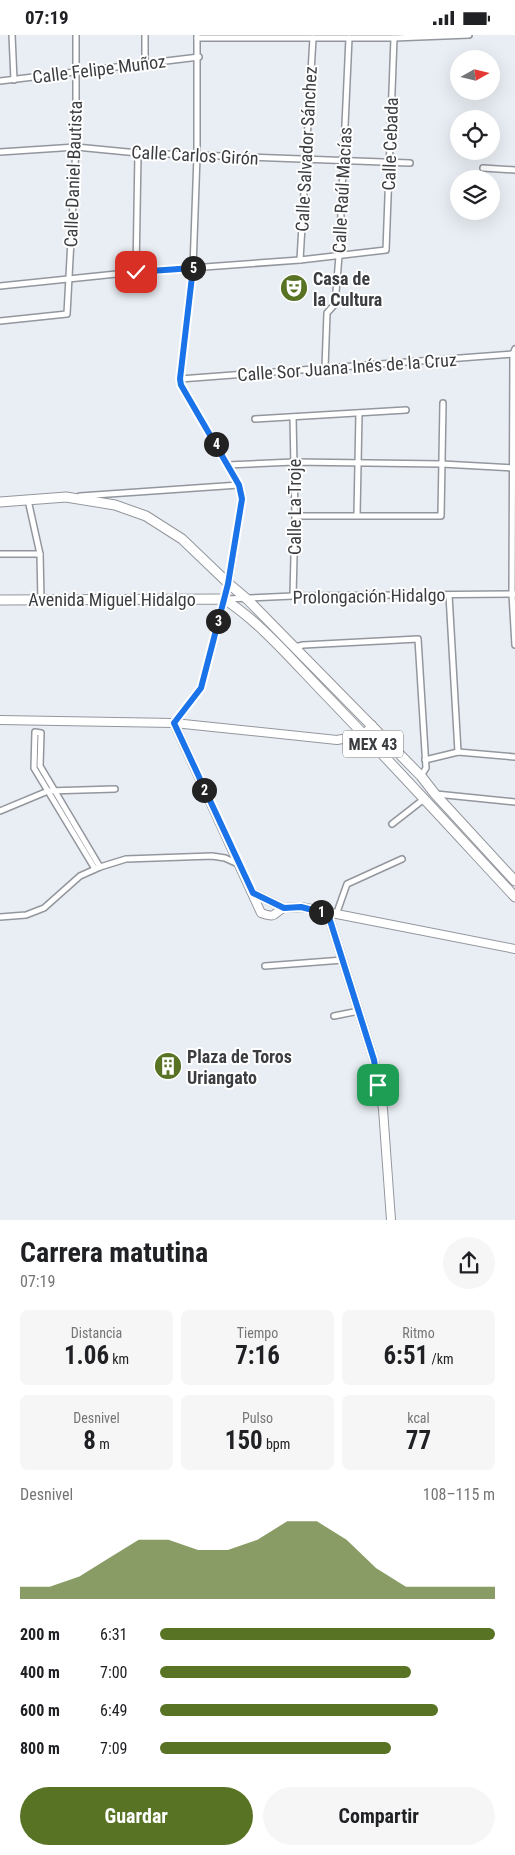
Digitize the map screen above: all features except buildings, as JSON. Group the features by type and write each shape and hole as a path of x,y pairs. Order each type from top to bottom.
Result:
{"main road":[{"name":"MEX 43","path":"0,502 66,497 115,505 146,515 182,539 228,584 248,599 372,725 421,776 515,881"},
{"name":"Avenida Miguel Hidalgo","path":"0,599 224,599"},
{"name":"MEX 43","path":"224,599 243,612 296,665 515,897"},
{"path":"296,665 304,656"}],"street":[{"path":"12,35 14,80"},
{"name":"Calle Daniel Bautista","path":"0,321 67,314 76,147 76,35"},
{"path":"145,35 145,63"},
{"path":"174,723 201,688 228,584 242,499 239,485 181,385 180,379 193,268 199,57 197,37 394,38 469,35"},
{"name":"Calle Salvador Sánchez","path":"300,260 313,38"},
{"name":"Calle Raúl Macías","path":"325,368 327,313 335,304 339,256 349,38"},
{"name":"Calle Cebada","path":"339,256 386,250 394,38"},
{"name":"Calle Felipe Muñoz","path":"0,81 199,57"},
{"name":"Calle Carlos Girón","path":"0,152 76,147 138,153 410,163"},
{"path":"136,272 138,153"},
{"path":"483,168 515,169"},
{"path":"0,286 136,272 339,256"},
{"path":"514,352 513,594 515,645"},
{"name":"Calle Sor Juana Inés de la Cruz","path":"180,379 514,352"},
{"path":"295,516 441,516 443,403"},
{"path":"255,419 406,410"},
{"path":"357,515 359,413"},
{"name":"Calle La Troje","path":"293,417 295,516 293,596"},
{"path":"227,465 294,462 442,464 514,468"},
{"path":"66,497 239,485"},
{"path":"28,500 40,554 41,599"},
{"path":"0,554 40,554"},
{"name":"Prolongación Hidalgo","path":"224,599 293,596 513,594"},
{"path":"448,595 458,753"},
{"path":"295,647 418,639 426,768 421,776"},
{"path":"0,720 174,723 337,740 364,735 372,725"},
{"path":"174,723 262,913 270,917 276,915 284,908"},
{"path":"35,732 41,733 40,766 97,868 34,768 35,732"},
{"path":"425,760 458,753 515,757"},
{"path":"0,811 48,791 114,789"},
{"path":"436,794 515,802"},
{"path":"392,824 424,799"},
{"path":"0,917 26,915 44,909 80,876 97,868 126,859 212,856 225,858 238,864"},
{"path":"391,1220 383,1109 374,1060 343,960 332,915 347,884 402,859"},
{"path":"253,893 284,908 301,907 332,915 515,949"},
{"path":"265,967 343,960"},
{"path":"334,1016 359,1011"}],"place":[{"name":"Casa de la Cultura","path":"294,288"},
{"name":"Plaza de Toros Uriangato","path":"168,1066"}],"route":[{"path":"136,272 193,268 180,379 181,385 239,485 242,499 228,584 201,688 174,723 253,893 284,908 301,907 328,914 374,1060 378,1085"}]}
